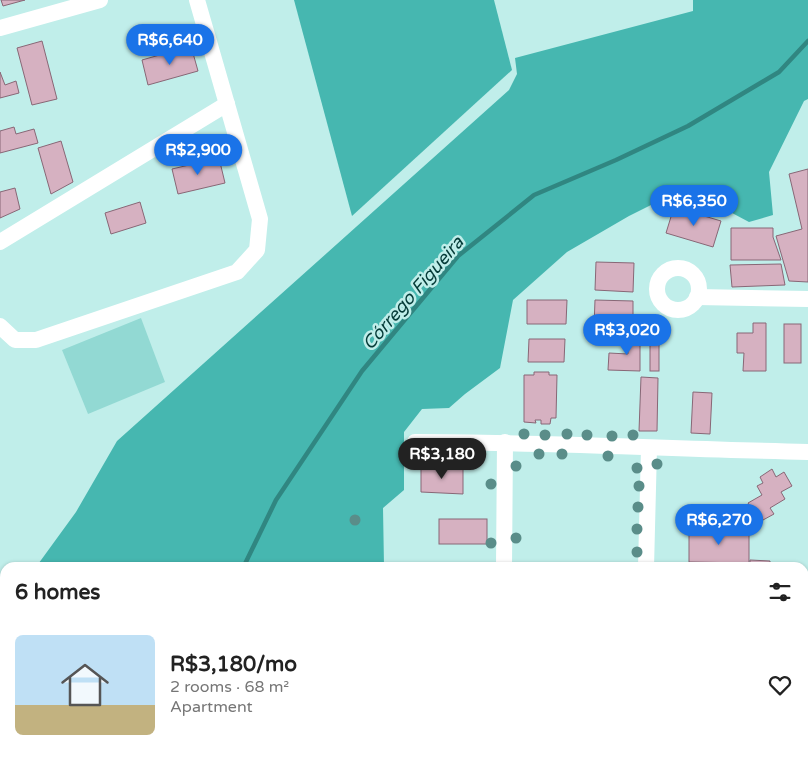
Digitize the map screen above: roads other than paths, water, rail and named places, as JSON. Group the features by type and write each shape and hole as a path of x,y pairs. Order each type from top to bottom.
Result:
{"street":[{"path":"0,28 100,0"},
{"path":"0,326 15,340 36,340 236,272 257,250 260,219 197,0"},
{"path":"0,242 227,104"},
{"path":"697,297 808,299"},
{"path":"415,442 504,442 808,452"},
{"path":"504,442 504,562"},
{"path":"646,562 649,448"}],"waterway":[{"name":"Córrego Figueira","path":"246,562 276,500 362,371 458,256 534,195 616,160 688,126 779,72 808,41"}]}
